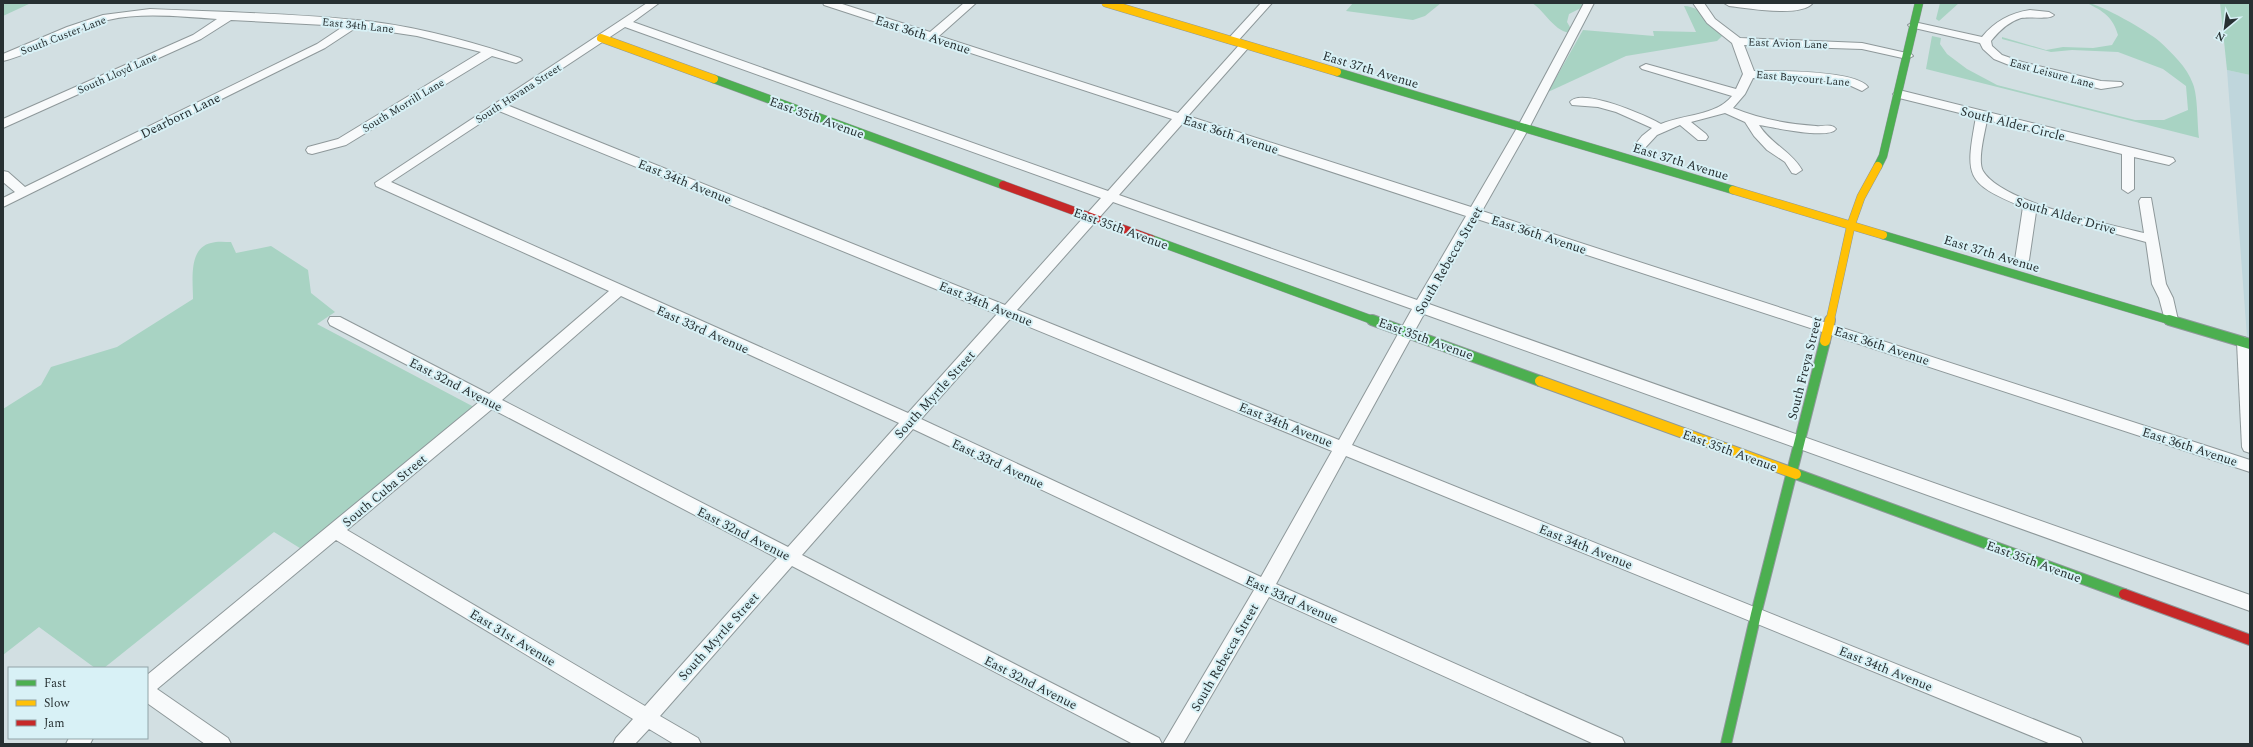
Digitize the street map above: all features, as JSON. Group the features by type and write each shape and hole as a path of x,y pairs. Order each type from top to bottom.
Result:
{"street":[{"name":"South Havana Street","path":"381,183 654,3"},
{"name":"East 36th Avenue","path":"828,3 1828,327 2250,466"},
{"path":"931,36 971,3"},
{"name":"East 37th Avenue","path":"1106,3 2247,343"},
{"name":"South Myrtle Street","path":"623,744 1180,117 1238,43 1267,3"},
{"name":"South Rebecca Street","path":"1173,744 1265,587 1420,307 1523,128 1589,3"},
{"path":"1640,146 1646,137 1660,128 1725,109 1739,94 1749,74 1737,41 1711,21 1698,3"},
{"path":"1729,3 1767,7 1788,7 1808,3"},
{"name":"South Freya Street","path":"1726,744 1756,614 1828,327 1851,225 1861,197 1883,156 1899,94 1919,3"},
{"name":"South Custer Lane","path":"3,58 71,29 107,17 150,12 196,15"},
{"path":"1914,24 1985,41 1997,27 2021,14 2030,12 2049,15"},
{"name":"East 34th Lane","path":"196,15 355,23 453,39 516,60"},
{"name":"South Lloyd Lane","path":"3,124 197,37 228,17"},
{"name":"Dearborn Lane","path":"3,203 321,46 355,23"},
{"name":"East 35th Avenue","path":"625,23 2250,603"},
{"name":"East 35th Avenue","path":"601,38 2250,640"},
{"name":"East Avion Lane","path":"1737,41 1840,45 1906,60"},
{"name":"East Leisure Lane","path":"1985,41 1987,47 1998,57 2018,66 2101,85 2117,84"},
{"name":"South Morrill Lane","path":"312,150 342,142 491,51"},
{"path":"1646,67 1739,94"},
{"name":"East Baycourt Lane","path":"1749,74 1824,78 1861,84"},
{"name":"South Alder Circle","path":"1899,94 2169,161"},
{"path":"1576,102 1598,104 1643,118 1660,128"},
{"name":"East 34th Avenue","path":"498,106 1756,614 2073,744"},
{"path":"1725,109 1750,120 1817,130 1830,129"},
{"name":"South Alder Drive","path":"1982,115 1975,167 1978,173 1991,188 2016,201 2030,206 2150,239"},
{"path":"1750,120 1758,133 1771,147 1793,165 1806,161"},
{"path":"1683,121 1702,137"},
{"path":"2128,151 2128,189"},
{"path":"3,175 23,192"},
{"name":"East 33rd Avenue","path":"381,183 618,291 910,421 1265,587 1615,744"},
{"path":"2146,201 2150,239 2159,284 2166,298 2166,319"},
{"path":"2022,260 2030,206"},
{"name":"South Cuba Street","path":"148,685 490,402 618,291"},
{"name":"East 32nd Avenue","path":"335,321 1152,744"},
{"path":"2247,343 2250,447"},
{"name":"East 31st Avenue","path":"335,531 691,744"},
{"path":"148,693 221,744"}],"shaded area":[{"path":"2227,70 2250,75 2250,338 2247,337"}],"green space":[{"path":"3,3 31,3 3,16"},
{"path":"1353,3 1441,3 1425,16 1413,20 1346,11"},
{"path":"1532,3 1584,3 1581,8 1569,14 1567,22 1571,29 1569,33 1558,28"},
{"path":"1940,3 1959,3 1939,21 1936,19"},
{"path":"2087,3 2102,8 2145,31 2159,41 2179,61 2187,72 2195,89 2199,138 1926,69 1932,36 1941,38 1940,44 1947,54 1967,69 1997,85 2135,120 2164,120 2188,110 2186,86 2163,69 2118,52 2072,50 2051,52 2002,39 2002,37 2046,50 2063,47 2093,48 2112,45 2118,35 2116,29 2107,15"},
{"path":"2220,3 2250,3 2250,75 2227,70"},
{"path":"1684,6 1697,9 1702,12 1723,35 1717,41 1626,56 1548,92 1583,30 1654,36 1653,31 1696,32"},
{"path":"218,242 231,242 236,253 271,246 308,270 311,293 335,312 317,324 474,407 303,550 274,532 105,667 94,667 39,627 3,655 3,409 41,385 51,367 117,347 193,299 193,266 198,251 204,246"}],"traffic: fast":[{"path":"1878,166 1883,156 1919,3"},
{"path":"1337,72 1733,190"},
{"path":"714,79 1003,185"},
{"path":"1883,235 2250,344"},
{"path":"1151,239 1540,381"},
{"path":"1726,744 1756,614 1825,341"},
{"path":"1796,474 2124,594"}],"traffic: slow":[{"path":"1106,3 1337,72"},
{"path":"601,38 714,79"},
{"path":"1825,341 1851,225 1861,197 1878,166"},
{"path":"1733,190 1883,235"},
{"path":"1540,381 1796,474"}],"traffic: jam":[{"path":"1003,185 1151,239"},
{"path":"2124,594 2250,640"}]}
